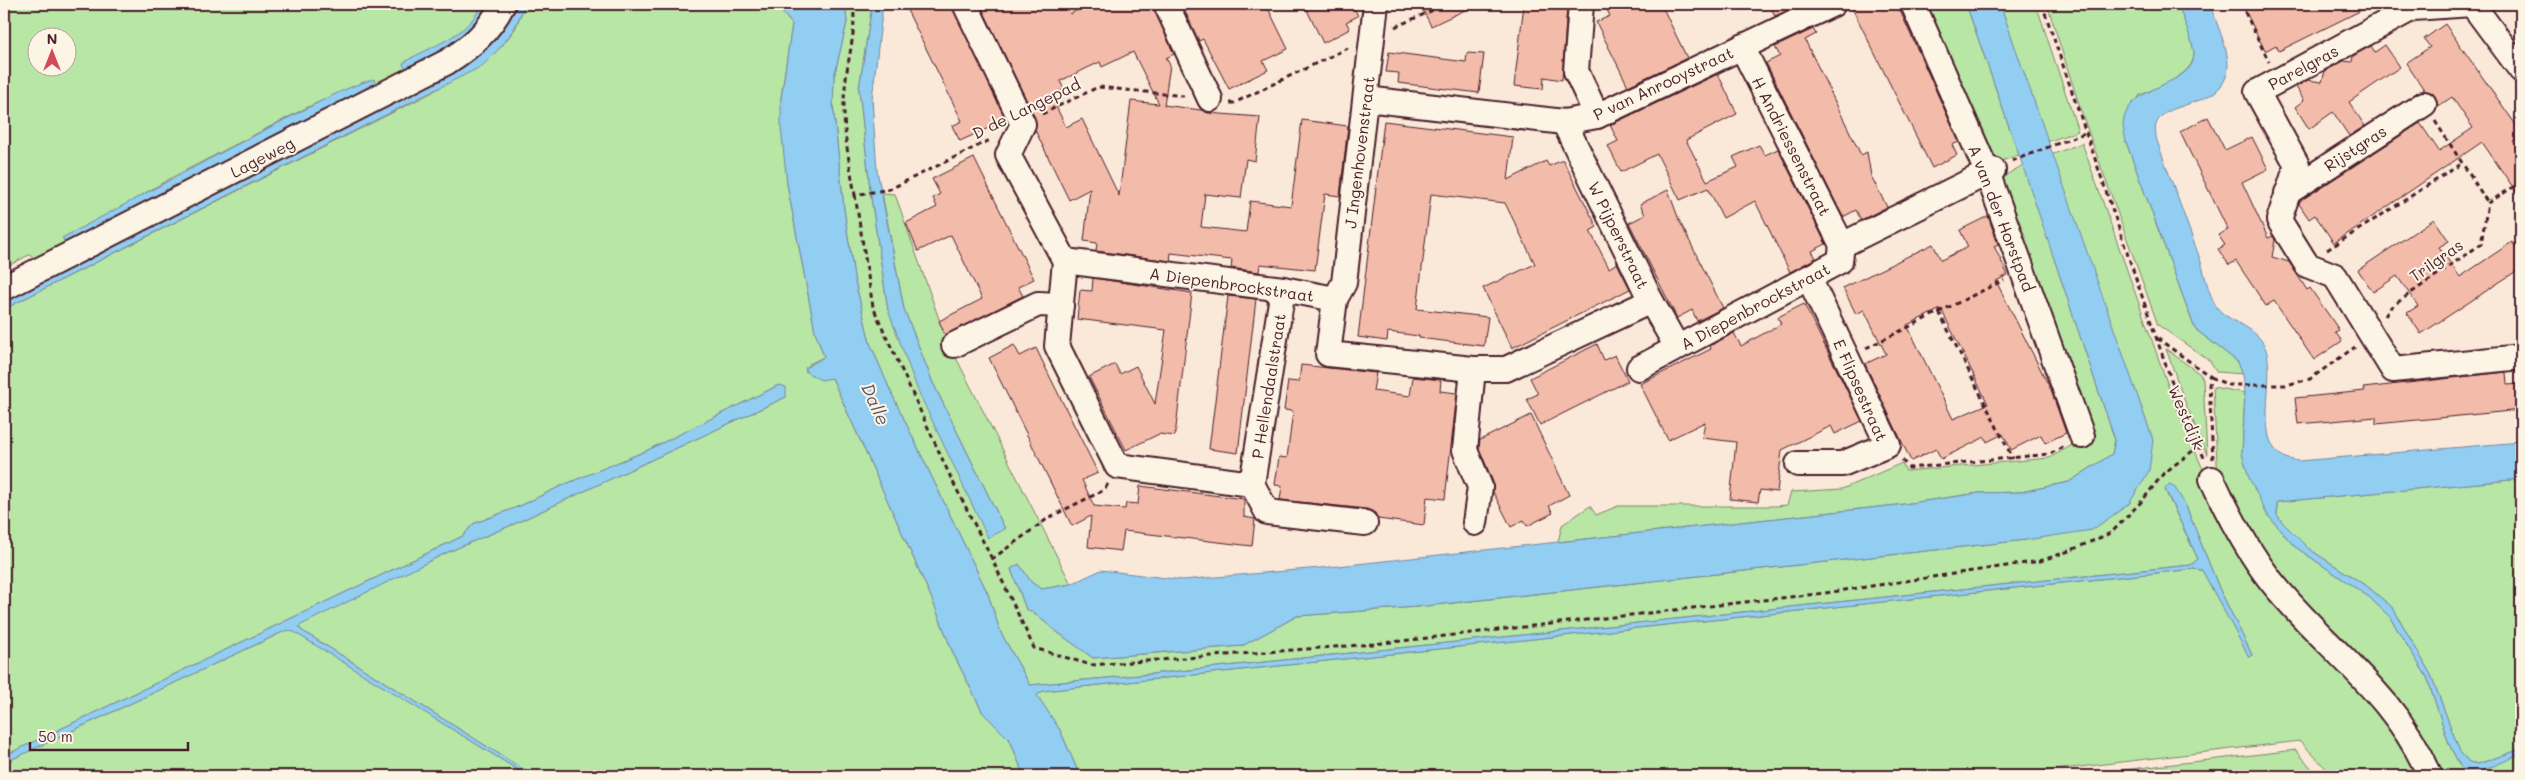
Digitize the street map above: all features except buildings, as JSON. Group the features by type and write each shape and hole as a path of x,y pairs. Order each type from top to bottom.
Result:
{"street":[{"name":"Lageweg","path":"4,288 446,62 470,48 482,37 503,4"},
{"path":"965,4 1022,124 1008,155 1065,261 1057,346 1117,466 1252,484 1267,512 1365,523"},
{"path":"1166,4 1210,99"},
{"name":"J Ingenhovenstraat","path":"1335,299 1344,283 1374,36 1376,4"},
{"path":"1581,4 1576,71 1597,116"},
{"name":"P van Anrooystraat","path":"1366,99 1564,122 1597,116 1833,4"},
{"name":"A van der Horstpad","path":"1913,4 1998,167 2023,270 2082,436"},
{"path":"2472,4 2521,70"},
{"name":"Parelgras","path":"2306,263 2280,220 2297,166 2257,92 2413,8 2472,4"},
{"name":"H Andriessenstraat","path":"1742,47 1842,245"},
{"name":"Rijstgras","path":"2287,193 2424,104"},
{"name":"W Pijperstraat","path":"1564,122 1651,301 1677,347"},
{"name":"A Diepenbrockstraat","path":"1639,368 1840,261 1842,245 1998,167"},
{"name":"A Diepenbrockstraat","path":"1065,261 1283,289 1335,299 1328,354 1473,369 1506,369 1651,301"},
{"path":"2306,263 2335,276 2372,334 2392,370 2521,357"},
{"name":"E Flipsestraat","path":"1798,464 1842,464 1888,445 1809,278"},
{"name":"P Hellendaalstraat","path":"1252,484 1283,289"},
{"path":"954,345 1038,304 1061,305"},
{"path":"1473,369 1465,450 1480,487 1475,523"},
{"path":"2212,479 2248,547 2271,581 2361,673 2393,711 2424,761 2430,776"}],"path":[{"path":"854,4 856,23 845,87 844,123 873,306 950,476 1034,648 1091,665 1374,644 1824,593 2040,561 2111,533 2142,500 2162,474 2199,446"},
{"name":"D de Langepad","path":"855,195 884,190 1098,87 1210,99 1234,104 1374,36 1447,4"},
{"name":"Westdijk","path":"2042,4 2178,399 2212,479"},
{"path":"2241,4 2278,81"},
{"path":"2424,104 2461,164 2488,203 2521,182"},
{"path":"1998,167 2085,133"},
{"path":"2306,263 2461,164"},
{"name":"Trilgras","path":"2211,377 2228,385 2286,385 2310,379 2372,334 2391,307 2481,244 2488,203"},
{"path":"1847,357 2023,270"},
{"path":"1939,312 2013,458"},
{"path":"2156,337 2211,377 2209,385 2212,479"},
{"path":"1888,445 1909,468 2050,454 2082,436"},
{"path":"992,559 1050,517 1104,490 1117,466"}],"green space":[{"path":"4,4 482,4 477,14 462,30 443,43 411,58 444,51 460,41 474,27 489,4 497,4 476,35 43,263 29,255 4,268","holes":["364,82 63,241 171,178 308,107"]},
{"path":"525,4 775,4 792,24 781,98 787,184 815,331 824,357 809,364 832,378 932,599 953,653 983,713 1010,740 1024,776 534,776 299,627 304,622 448,552 514,524 786,397 779,385 648,450 561,486 520,506 473,524 463,536 4,756 4,309 431,93 501,47 515,29"},
{"path":"845,4 870,4 871,12 859,89 871,197 888,310 1005,529 933,383 904,309 882,193 895,194 945,336 1071,584 1042,589 1032,583 1019,564 1011,569 1026,609 1033,612 1093,658 1242,646 1297,616 1417,607 2026,540 2153,440 2051,155 2082,143 2171,394 2213,493 2356,675 2425,776 2333,776 2300,741 2003,776 1080,776 1060,730 1036,695 1042,691 2194,569 2202,570 2249,656 2252,655 2219,588 2186,506 2165,490 2198,559 2191,565 1030,685 1000,631 988,594 890,390 870,343 854,277 844,209 833,105 834,77 847,22"},
{"path":"1917,4 1966,4 2019,155 1996,163"},
{"path":"2000,4 2036,4 2078,131 2047,142"},
{"path":"2047,4 2178,4 2188,30 2194,56 2187,70 2180,76 2139,96 2126,142 2195,329 2238,362 2243,374 2217,372 2210,361 2158,325 2083,117"},
{"path":"2023,165 2115,440 2112,454 2069,482 2021,492 1979,493 1897,505 1558,542 1562,525 1590,506 1596,515 1618,506 1787,505 1791,492 1842,489 1902,463 1906,471 2049,458 2087,437 1996,181"},
{"path":"2166,349 2200,374 2203,379 2207,455 2185,402"},
{"path":"2213,387 2245,393 2242,454 2267,514 2294,546 2369,597 2389,616 2427,677 2449,744 2460,766 2469,775 2521,753 2521,776 2435,776 2274,577 2218,482"},
{"path":"2521,479 2521,749 2478,764 2469,762 2460,752 2431,675 2393,608 2368,587 2309,549 2277,515 2277,502"},
{"path":"287,630 294,631 528,776 4,776 4,763"},
{"path":"2296,750 2318,776 2069,776"}],"water":[{"path":"482,4 489,4 474,26 465,34 444,49 409,69 404,67 403,63 458,33 475,16"},
{"path":"517,4 525,4 513,31 482,66 4,309 4,302 460,69 494,41 507,24"},
{"name":"Dalle","path":"775,4 845,4 847,22 834,77 833,105 844,209 854,277 870,343 890,390 988,594 1000,631 1030,685 2191,565 2198,559 2165,489 2169,484 2174,486 2186,506 2219,588 2252,655 2249,657 2202,570 2194,569 1043,691 1037,695 1060,730 1080,776 1024,776 1010,740 983,713 953,653 932,599 832,378 821,380 806,372 805,368 824,357 815,331 787,184 781,127 781,98 792,24"},
{"path":"870,4 883,4 872,99 877,170 904,309 933,383 1005,529 988,538 918,391 888,310 871,197 859,89 871,12"},
{"path":"1966,4 2000,4 2153,440 2149,471 2129,504 2092,530 2026,540 1416,607 1297,616 1242,646 1093,658 1033,612 1026,609 1011,569 1019,564 1032,583 1042,589 1071,584 1101,570 1182,580 1320,568 1897,505 1979,493 2021,492 2069,482 2112,454 2115,440"},
{"path":"2178,4 2210,4 2224,44 2228,66 2225,80 2218,90 2208,97 2163,115 2156,124 2157,141 2200,259 2213,301 2221,312 2255,333 2265,347 2269,379 2268,432 2273,446 2283,456 2299,461 2521,442 2521,479 2277,502 2277,515 2309,549 2368,587 2393,608 2431,675 2460,752 2469,762 2478,764 2521,749 2521,754 2473,775 2469,775 2460,766 2449,744 2427,677 2389,616 2369,597 2294,546 2267,514 2249,478 2242,454 2245,393 2243,374 2238,362 2195,329 2126,142 2124,130 2123,123 2127,110 2136,100 2147,92 2183,74 2191,65 2194,51"},
{"path":"374,79 376,85 66,242 62,238 317,103 351,87"},
{"path":"779,385 786,387 786,397 514,524 448,552 299,626 301,630 534,776 528,776 294,632 287,630 4,763 4,756 463,536 473,524 520,506 561,486 648,450"}]}
